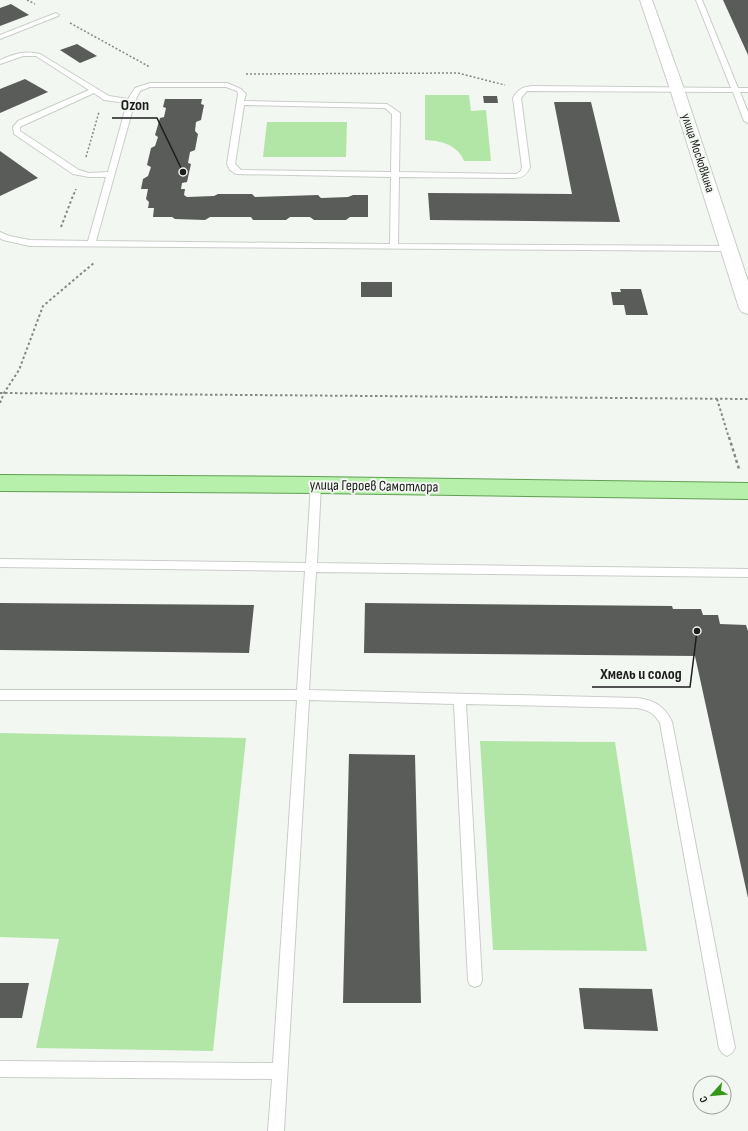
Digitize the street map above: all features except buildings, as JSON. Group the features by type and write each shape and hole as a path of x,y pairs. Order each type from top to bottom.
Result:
{"main road":[{"name":"улица Героев Самотлора","path":"0,483 316,485 747,491"}],"street":[{"name":"улица Московкина","path":"646,0 677,89 748,308"}],"lane":[{"path":"699,0 748,121"},
{"path":"0,37 56,16"},
{"path":"0,62 18,54 32,53 38,55 94,90 112,99 131,101"},
{"path":"92,242 131,101 137,89 146,86 227,85 239,90 242,94 231,164 240,172 520,176 526,167 517,98 518,93 524,89 748,90"},
{"path":"94,90 21,123 16,126 16,129 17,132 76,172 89,175 111,174"},
{"path":"240,103 387,106 396,113 394,245"},
{"path":"0,234 6,238 30,243 92,242 729,249"},
{"path":"276,1131 316,485"},
{"path":"0,563 748,573"},
{"path":"0,695 303,696 649,704 661,712 666,722 727,1048"},
{"path":"460,700 475,980"},
{"path":"0,1069 280,1071"}],"path":[{"path":"27,0 154,68"},
{"path":"146,86 148,66"},
{"path":"246,74 458,73 524,89"},
{"path":"0,403 4,393 19,370 43,306 102,256 106,243"},
{"path":"0,393 748,399"},
{"path":"717,399 747,491"}],"green space":[{"path":"425,95 469,95 471,111 486,110 491,161 464,161 461,155 448,144 425,140"},
{"path":"267,122 347,122 346,157 263,157"},
{"path":"0,733 246,738 213,1051 36,1048 59,939 0,937"},
{"path":"480,741 615,742 647,951 493,950"}],"place":[{"name":"Ozon","path":"183,172"},
{"name":"Хмель и солод","path":"697,631"}]}
